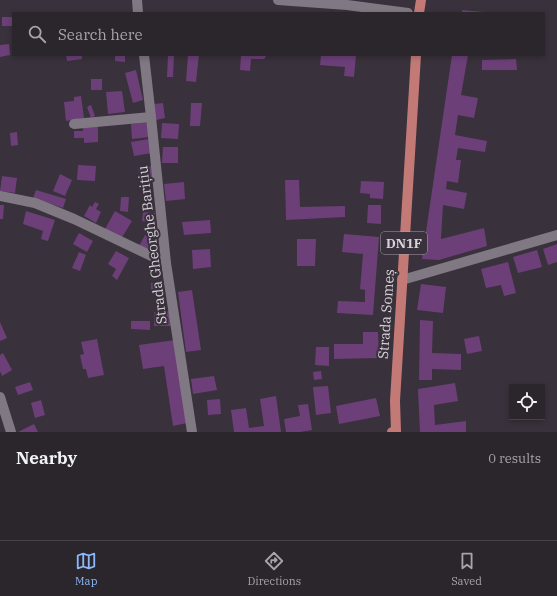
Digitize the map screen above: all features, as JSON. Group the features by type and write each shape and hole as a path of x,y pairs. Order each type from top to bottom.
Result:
{"main road":[{"path":"419,12 421,0"},
{"name":"Strada Someș","path":"395,432 395,401 416,56"}],"street":[{"path":"137,0 138,12"},
{"path":"278,0 351,3 402,12"},
{"name":"Strada Gheorghe Barițiu","path":"144,56 166,263 192,432"},
{"path":"74,124 151,117"},
{"path":"0,196 35,203 74,219 166,263"},
{"path":"402,280 557,235"},
{"path":"0,397 11,432"}],"building":[{"path":"462,10 484,12 462,12"},
{"path":"2,17 12,17 12,26 2,26"},
{"path":"9,44 10,55 0,57 0,45"},
{"path":"66,56 82,56 82,59 67,61"},
{"path":"115,56 125,56 125,62 115,61"},
{"path":"168,56 174,56 173,77 167,77"},
{"path":"188,56 199,56 196,82 186,81"},
{"path":"241,56 266,56 264,59 251,59 250,71 240,70"},
{"path":"321,56 356,56 354,77 344,76 345,67 320,65"},
{"path":"452,56 468,56 461,95 478,98 474,118 458,115 455,135 487,141 485,152 458,148 456,160 461,160 458,183 447,181 446,189 467,193 464,209 443,205 441,239 484,228 487,246 439,260 422,259"},
{"path":"516,59 517,70 482,70 482,60"},
{"path":"136,70 143,100 133,103 125,73"},
{"path":"91,79 102,79 102,90 91,90"},
{"path":"122,91 125,112 108,114 106,92"},
{"path":"81,96 84,118 66,121 64,102 74,101 74,97"},
{"path":"163,103 165,118 156,120 154,104"},
{"path":"191,103 202,103 200,126 190,126"},
{"path":"91,105 95,116 91,118 87,107"},
{"path":"148,122 150,137 132,139 131,124"},
{"path":"162,123 179,124 178,139 161,138"},
{"path":"83,126 98,126 98,142 84,143 84,138 74,138 74,131 83,131"},
{"path":"17,132 18,145 11,146 10,133"},
{"path":"149,139 152,153 134,156 131,142"},
{"path":"163,147 178,147 178,163 162,163"},
{"path":"78,165 96,166 95,181 77,180"},
{"path":"152,166 154,180 140,182 138,167"},
{"path":"60,174 72,180 65,196 53,191"},
{"path":"2,176 17,178 15,193 0,191"},
{"path":"285,180 299,180 300,207 345,206 345,217 286,220"},
{"path":"361,181 384,182 383,199 370,198 370,194 360,193"},
{"path":"184,182 185,199 166,201 164,184"},
{"path":"36,190 66,199 63,208 33,198"},
{"path":"121,197 129,197 128,212 120,211"},
{"path":"95,202 99,204 96,209 101,212 96,223 84,216 90,205 92,207"},
{"path":"0,205 4,205 3,219 0,219"},
{"path":"368,205 381,205 381,224 367,223"},
{"path":"26,211 55,220 48,241 41,239 43,231 23,224"},
{"path":"115,211 132,221 121,239 105,229"},
{"path":"143,212 155,213 154,223 142,221"},
{"path":"210,220 211,233 184,235 182,222"},
{"path":"79,233 93,241 87,252 73,244"},
{"path":"344,234 379,237 373,315 337,313 338,301 365,302 365,290 360,289 363,254 342,252"},
{"path":"145,235 157,242 151,253 139,246"},
{"path":"297,239 316,239 315,266 297,266"},
{"path":"557,244 557,262 548,265 543,249"},
{"path":"210,249 211,267 193,269 192,250"},
{"path":"537,250 542,267 518,273 513,257"},
{"path":"116,251 129,258 117,280 112,276 116,269 108,264"},
{"path":"79,252 86,255 80,271 72,268"},
{"path":"508,262 516,293 504,296 501,285 486,288 481,269"},
{"path":"151,283 164,283 164,294 151,294"},
{"path":"421,284 446,287 443,313 417,310"},
{"path":"192,290 201,350 186,352 178,292"},
{"path":"170,311 171,326 154,326 154,312"},
{"path":"420,320 433,321 432,353 461,354 461,370 432,369 432,380 419,380"},
{"path":"131,321 150,321 150,330 131,329"},
{"path":"0,322 7,338 0,341"},
{"path":"363,332 378,332 379,358 334,359 334,344 363,344"},
{"path":"479,336 482,351 467,354 464,339"},
{"path":"97,339 104,375 88,378 86,369 83,369 80,355 84,354 81,342"},
{"path":"175,340 187,423 173,426 164,366 143,369 139,345"},
{"path":"316,347 329,347 329,366 315,365"},
{"path":"3,353 12,370 2,376 0,371 0,355"},
{"path":"321,371 322,379 314,380 313,372"},
{"path":"214,376 217,390 193,394 191,379"},
{"path":"30,382 33,390 18,395 15,387"},
{"path":"455,383 458,401 434,405 435,425 466,421 466,432 420,432 418,389"},
{"path":"328,386 331,413 316,415 313,387"},
{"path":"276,396 281,432 234,432 231,410 246,408 249,428 264,426 260,399"},
{"path":"376,398 380,416 339,424 336,406"},
{"path":"220,399 221,414 208,415 207,400"},
{"path":"41,400 45,415 35,418 31,403"},
{"path":"308,404 312,430 286,432 284,419 300,416 298,405"},
{"path":"34,424 38,432 18,432"}]}
